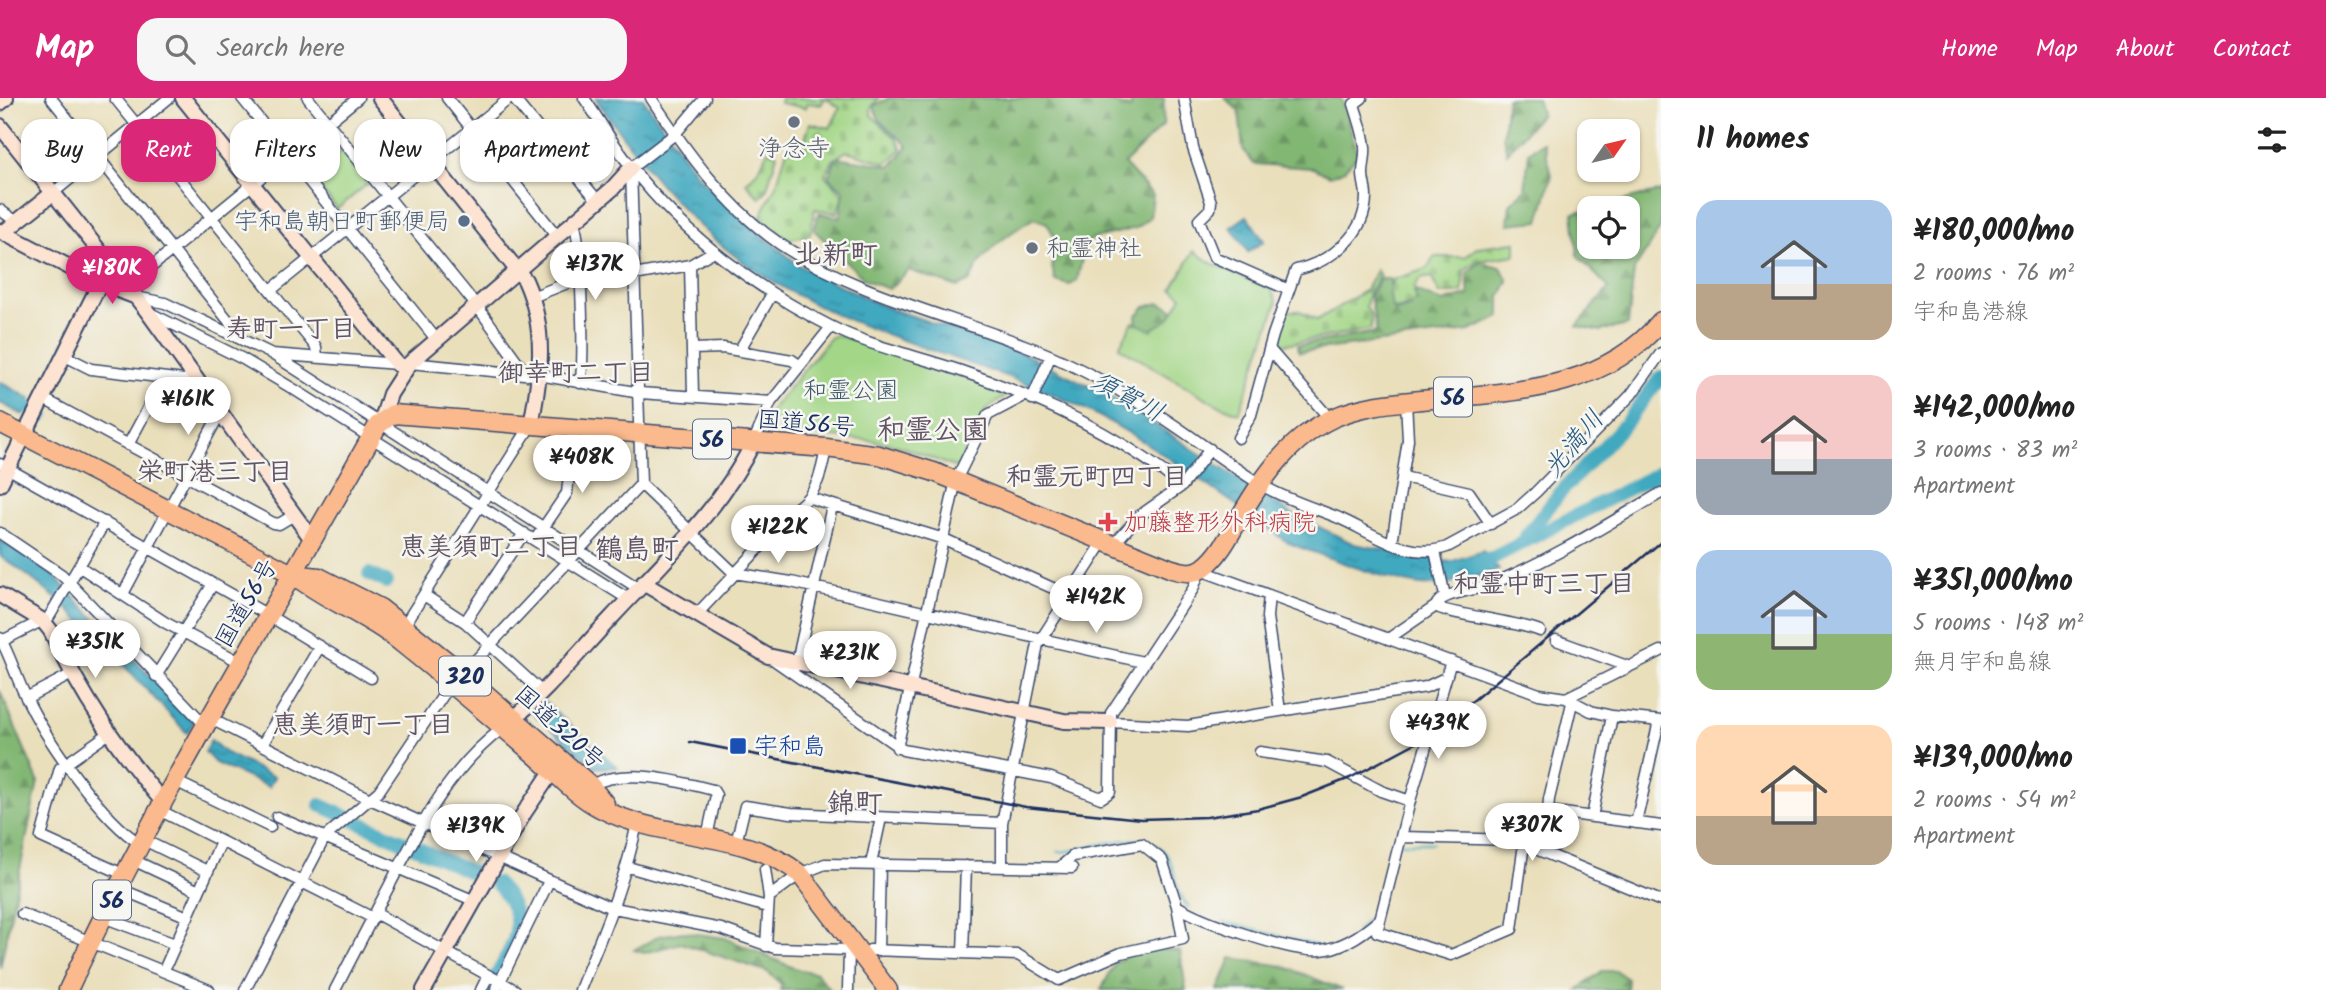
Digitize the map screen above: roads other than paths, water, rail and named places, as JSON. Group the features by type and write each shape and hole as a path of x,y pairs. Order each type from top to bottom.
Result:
{"highway":[{"name":"56","path":"1200,570 1214,557 1258,486 1293,446 1330,419 1368,406 1529,389 1566,381 1618,358 1660,325"},
{"name":"国道56号","path":"68,990 125,874 240,662 377,427 393,414 826,448 899,460 956,480 1172,569 1186,572 1200,570"},
{"name":"国道320号","path":"0,423 27,427 172,502 292,574 319,577 380,608 400,632 458,679 614,816 764,851 800,874 888,990"}],"street":[{"path":"0,103 6,98"},
{"path":"51,98 67,119"},
{"path":"115,98 132,119"},
{"path":"142,119 169,98"},
{"path":"183,98 404,365"},
{"path":"242,98 259,119"},
{"path":"309,98 326,119"},
{"path":"332,119 358,98"},
{"path":"380,98 397,119"},
{"path":"447,98 464,119"},
{"path":"485,119 512,98 598,201"},
{"path":"584,98 633,165 714,251 772,294 831,327 1030,396 1080,421 1184,483"},
{"path":"651,98 672,136 757,225 832,275 1049,360 1149,408 1258,486 1412,550 1436,553 1517,509 1573,456 1631,395 1661,353"},
{"path":"377,427 404,365 558,236 633,165 672,136 705,98"},
{"path":"1184,98 1193,148 1210,202 1210,209 1199,220 1214,257 1289,290"},
{"path":"1238,438 1251,415 1296,270 1317,265 1333,254 1347,242 1362,215 1367,197 1363,173 1366,147 1354,104 1363,98"},
{"path":"0,126 147,311 311,538"},
{"path":"107,148 121,136"},
{"path":"340,137 533,376"},
{"path":"446,149 460,138"},
{"path":"245,990 325,837 370,799 458,679 641,484 633,165"},
{"path":"107,170 232,325 237,336"},
{"path":"400,632 531,425 533,376 540,326 532,297 518,269 446,180"},
{"path":"65,182 2,232 100,283 166,303 272,354 377,427 480,506 568,562 696,615 795,669 897,748 1051,778 1101,798 1110,792 1111,713 1193,589 1200,570 1539,694 1612,716 1660,721 1636,823"},
{"path":"183,182 316,347 317,357"},
{"path":"132,292 172,250 255,182"},
{"path":"310,182 436,339"},
{"path":"271,290 404,182"},
{"path":"515,182 558,236"},
{"path":"0,210 17,222"},
{"path":"574,222 578,231 580,278 580,383"},
{"path":"532,297 580,278 634,275 690,265 714,251"},
{"path":"0,484 4,466 27,427 110,263"},
{"path":"690,265 693,396"},
{"path":"739,351 772,294"},
{"path":"147,311 377,427 489,491 580,549 636,590"},
{"path":"335,990 410,844 447,785 542,692 726,490 753,443 771,402 831,327"},
{"path":"692,349 739,351 792,360 799,365"},
{"path":"1270,350 1330,419"},
{"path":"272,354 533,376 640,393 771,402"},
{"path":"63,355 91,369 195,379"},
{"path":"897,748 956,480 988,415 1030,396 1049,360"},
{"path":"128,445 164,378"},
{"path":"41,400 273,523 279,524 293,515"},
{"path":"1392,543 1408,439 1406,401"},
{"path":"123,594 220,413"},
{"path":"535,540 567,494 574,429"},
{"path":"696,615 810,498 818,482 826,448"},
{"path":"1002,867 1002,823 1041,638 1068,595 1108,543 1184,483 1209,451"},
{"path":"4,466 268,614 371,678"},
{"path":"1403,477 1469,492 1491,524"},
{"path":"641,484 734,573 812,587 1143,662"},
{"path":"1444,594 1476,590 1511,575 1661,493"},
{"path":"810,498 944,539 1068,595"},
{"path":"795,669 832,506"},
{"path":"105,522 60,601 43,621 1,639 26,698 66,762 113,820 129,837 207,871"},
{"path":"0,533 52,567 203,729 262,745 370,799 608,906 721,929 766,946 849,950 848,990"},
{"path":"465,622 524,533"},
{"path":"1388,639 1436,606 1444,594 1436,553"},
{"path":"80,567 184,633 240,662"},
{"path":"156,676 213,584"},
{"path":"0,595 43,621 108,734 161,806 220,842 446,952 494,981 515,990"},
{"path":"424,595 465,622 542,692"},
{"path":"1269,595 1267,617 1280,711"},
{"path":"1436,606 1450,613 1475,614 1540,631"},
{"path":"1556,640 1627,666"},
{"path":"262,745 320,646"},
{"path":"1401,841 1514,840 1546,837 1548,811 1569,701 1627,666 1661,651"},
{"path":"1451,661 1443,679 1377,932 1451,955 1488,938 1499,937 1512,929 1524,844"},
{"path":"795,669 910,686 1063,721 1188,726 1426,687 1443,679"},
{"path":"26,698 72,674"},
{"path":"1592,817 1612,716"},
{"path":"108,734 60,768 41,837 125,874 188,917"},
{"path":"1260,752 1327,762 1381,791 1410,801"},
{"path":"424,990 499,858 556,765"},
{"path":"585,789 605,779 649,778 713,790 716,796 707,837"},
{"path":"174,781 270,827"},
{"path":"736,844 745,806 791,813 1002,823"},
{"path":"1548,811 1661,826"},
{"path":"277,817 475,901"},
{"path":"881,818 876,864 874,950 1018,956 1054,978 1065,979 1121,953 1183,939 1177,906 1162,860 1142,845 1073,856 1059,868"},
{"path":"580,990 608,906 628,867 636,823"},
{"path":"1514,840 1661,901"},
{"path":"164,970 220,842"},
{"path":"768,902 800,874 825,864 1072,868"},
{"path":"963,953 966,866"},
{"path":"628,867 768,902"},
{"path":"765,869 768,902 766,946"},
{"path":"125,874 199,891"},
{"path":"481,990 494,981 549,881"},
{"path":"1177,906 1198,918 1304,951 1335,947 1379,920"},
{"path":"22,914 209,990"},
{"path":"103,917 176,944"}],"water":[{"path":"595,98 643,98 698,176 730,209 800,266 880,305 1029,356 1101,392 1290,513 1354,544 1450,562 1483,551 1499,570 1451,583 1421,585 1378,575 1299,547 1277,535 1146,443 1085,409 1040,389 904,341 816,305 773,282 731,253 692,219 657,180 614,124 614,119 610,119"},
{"path":"1247,216 1264,241 1248,252 1231,227"},
{"path":"0,382 31,399 23,415 0,403"},
{"path":"0,540 52,574 194,722 187,733 75,616 0,556"},
{"path":"545,702 617,767 596,768 534,714"},
{"path":"211,740 224,752 274,777 269,787 215,763 205,752"}],"waterway":[{"name":"光満川","path":"1526,536 1559,494 1625,424 1661,377"},
{"path":"0,392 43,415"},
{"name":"須賀川","path":"1475,567 1661,472"},
{"path":"369,574 386,582"},
{"path":"320,805 480,876"},
{"path":"1058,852 1115,841 1144,841 1156,845 1170,861 1180,895 1189,907"},
{"path":"1357,931 1374,913 1395,843"},
{"path":"1401,843 1433,843"},
{"path":"1492,844 1520,849"},
{"path":"489,990 511,948 516,923 508,897 496,883"},
{"path":"1224,922 1315,945"}],"railway":[{"path":"690,742 1026,807 1141,819 1207,817 1258,809 1302,797 1350,778 1423,739 1475,699 1661,542"}],"place":[{"name":"浄念寺","path":"794,122"},
{"name":"宇和島朝日町郵便局","path":"464,221"},
{"name":"和霊神社","path":"1032,248"},
{"name":"加藤整形外科病院","path":"1108,522"},
{"name":"宇和島","path":"738,746"}],"district":[{"name":"北新町","path":"836,253"},
{"name":"寿町一丁目","path":"291,328"},
{"name":"御幸町二丁目","path":"576,372"},
{"name":"和霊公園","path":"933,429"},
{"name":"栄町港三丁目","path":"215,471"},
{"name":"和霊元町四丁目","path":"1097,476"},
{"name":"恵美須町二丁目","path":"491,546"},
{"name":"鶴島町","path":"637,548"},
{"name":"和霊中町三丁目","path":"1544,583"},
{"name":"恵美須町一丁目","path":"363,724"},
{"name":"錦町","path":"855,802"}]}
